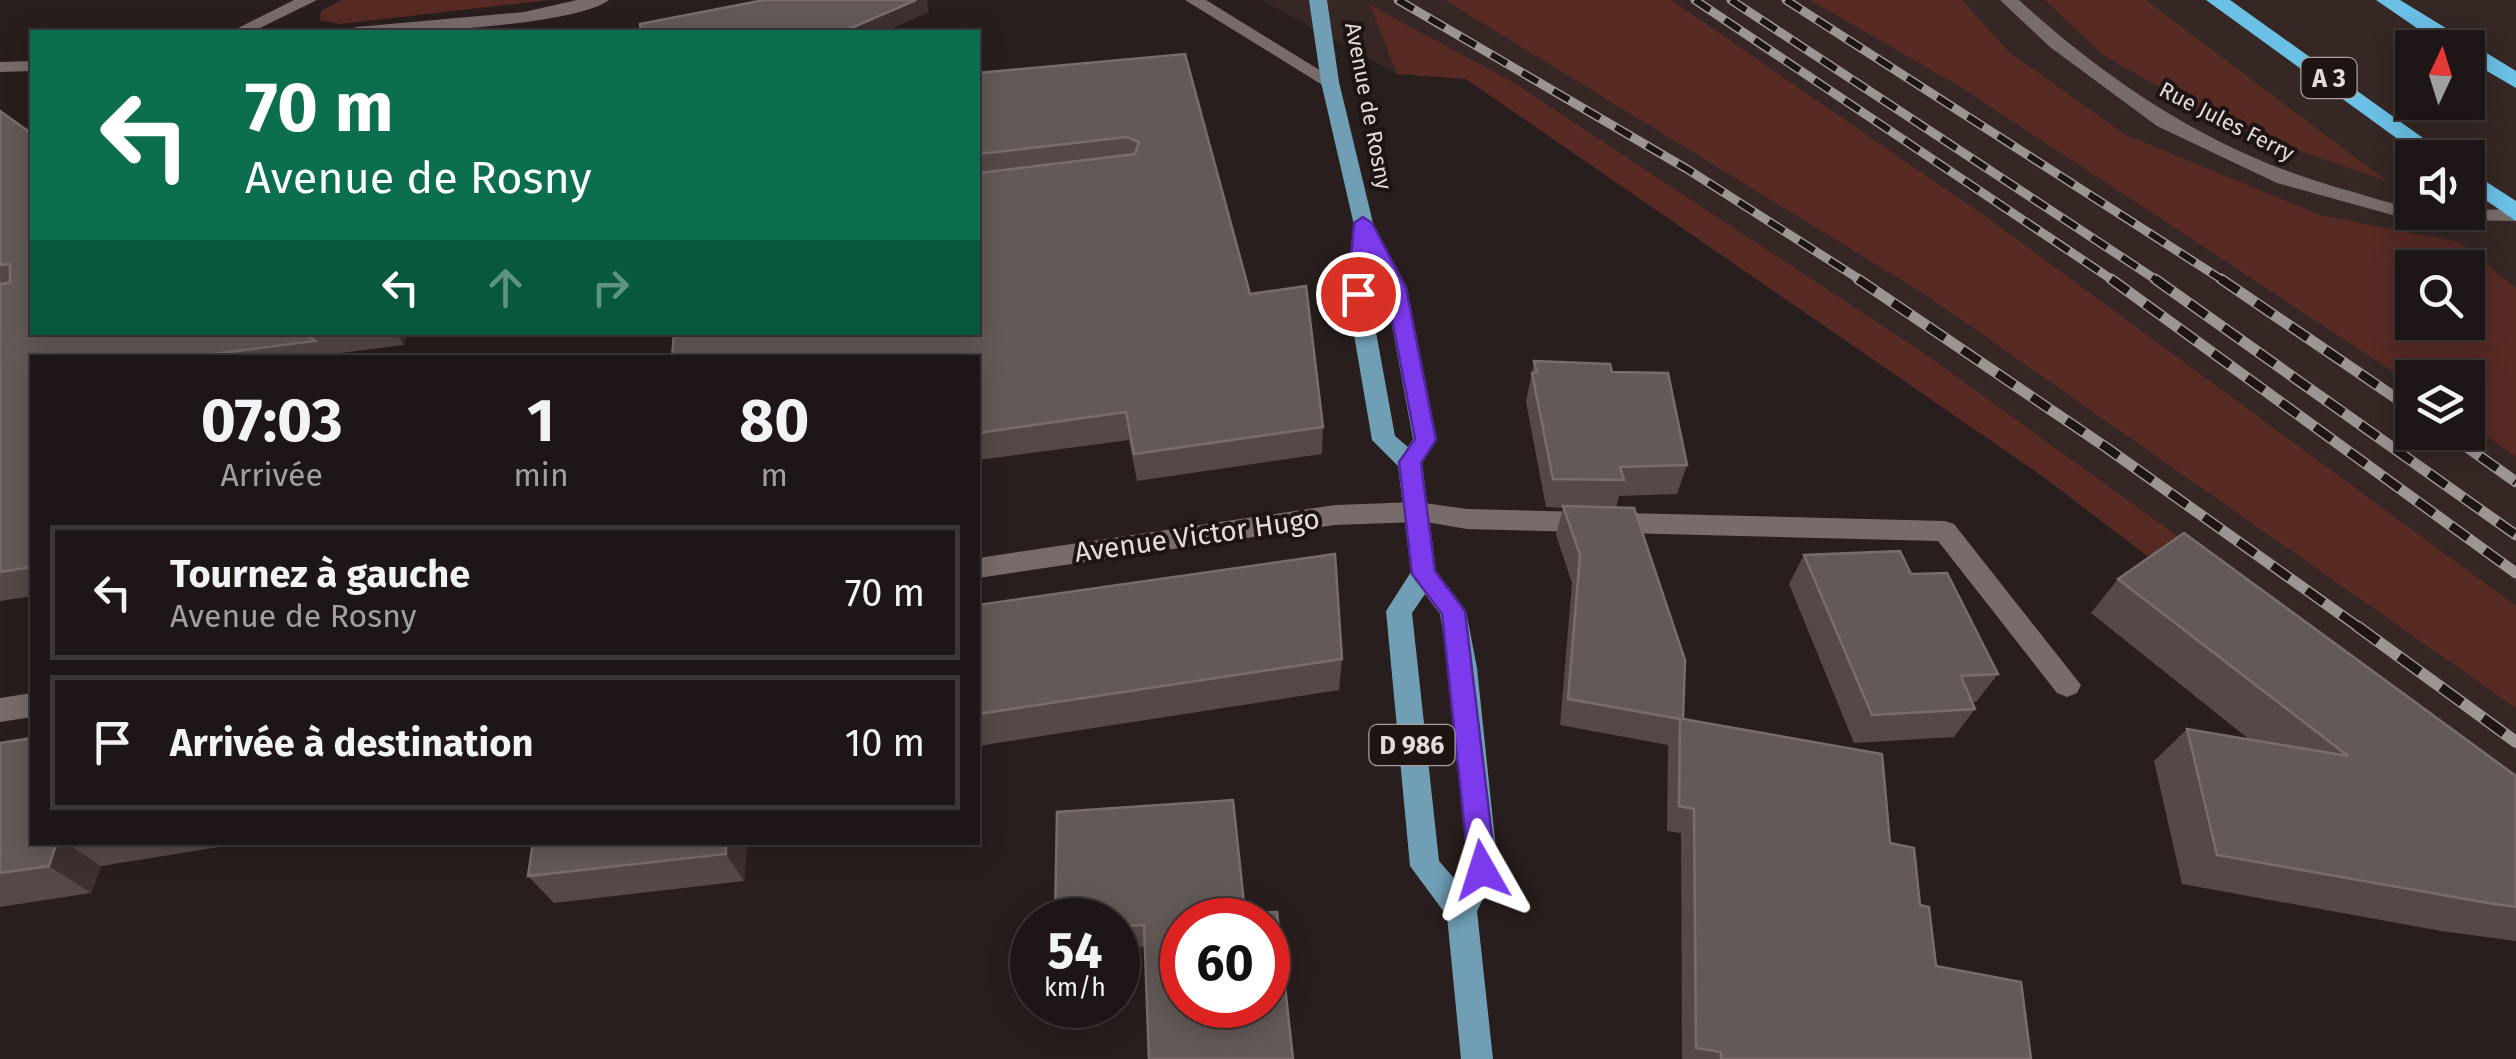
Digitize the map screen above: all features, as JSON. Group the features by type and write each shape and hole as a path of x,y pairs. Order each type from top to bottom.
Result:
{"highway":[{"name":"A 3","path":"2216,0 2414,140"},
{"path":"2386,0 2434,30"},
{"path":"2485,62 2516,82"},
{"path":"2485,191 2516,214"}],"main road":[{"name":"Avenue de Rosny","path":"1319,4 1330,82 1363,223 1396,288 1418,386 1426,440 1410,462"},
{"name":"Avenue de Rosny","path":"1363,223 1358,294 1384,440 1410,462 1424,574"},
{"name":"D 986","path":"1462,910 1425,866 1399,611 1424,574 1454,611 1463,668 1482,870 1462,910 1478,1059"}],"street":[{"path":"243,30 308,0"},
{"path":"378,30 524,17 600,0"},
{"path":"1194,0 1330,82"},
{"name":"Rue Jules Ferry","path":"2009,0 2056,43 2164,122 2284,179 2407,213 2516,214"},
{"path":"0,68 30,66"},
{"name":"Avenue Victor Hugo","path":"980,568 1335,515 1417,512 1467,519 1945,531 2067,685"},
{"path":"0,710 30,706"}],"shaded area":[{"path":"341,0 550,0 340,24 320,20 321,11"},
{"path":"1261,0 2516,0 2516,838 2045,478 1466,79 1397,74"},
{"path":"1445,0 1671,0 1992,221 2516,606 2516,708 1926,295"},
{"path":"1810,0 1962,0 2008,51 2124,134 2320,215 2459,242 2469,250 2395,250 2395,340 2485,340 2485,263 2516,288 2516,457 2485,435 2485,360 2395,360 2395,373 1959,86"},
{"path":"2045,0 2146,0 2387,181 2227,126 2103,55"},
{"path":"1370,5 1511,81 1925,354 2323,641 2516,838 2045,478 1466,79 1397,74"}],"building":[{"path":"764,0 916,0 847,30 641,30 640,24"},
{"path":"1185,54 1250,294 1306,286 1323,427 1134,454 1126,412 980,433 980,355 672,355 674,335 980,335 980,173 1135,154 1139,142 1127,137 980,154 980,73"},
{"path":"0,111 30,133 30,335 307,335 315,341 206,355 30,355 30,567 0,572 0,284 10,283 10,264 0,265"},
{"path":"1534,361 1610,364 1612,372 1668,373 1687,465 1620,467 1624,480 1553,479 1532,373 1537,372"},
{"path":"1563,506 1634,508 1685,660 1683,719 1882,754 1890,843 1914,848 1920,905 1929,907 1936,966 2021,982 2031,1059 1721,1059 1721,1052 1696,1048 1694,809 1679,806 1680,719 1568,699 1580,555"},
{"path":"2184,533 2516,776 2516,907 2217,855 2187,729 2348,756 2118,579"},
{"path":"1900,551 1911,574 1947,573 1998,674 1961,676 1975,709 1872,715 1804,555"},
{"path":"1335,554 1342,659 980,714 980,605"},
{"path":"30,738 30,845 56,845 49,866 0,873 0,743"},
{"path":"1233,800 1243,898 1160,898 1160,1028 1290,1028 1293,1059 1149,1059 1140,898 1055,898 1057,812"},
{"path":"533,845 726,845 726,854 528,876"}],"railway":[{"path":"1398,0 1687,169 1862,281"},
{"path":"1695,0 2114,281"},
{"path":"1731,0 2156,279"},
{"path":"1786,0 2223,280"},
{"path":"1858,279 2107,448 2361,629"},
{"path":"2111,279 2516,573"},
{"path":"2156,279 2516,535"},
{"path":"2223,280 2395,397"},
{"path":"2471,450 2516,482"},
{"path":"2357,626 2516,742"}],"route":[{"path":"1358,294 1363,223 1396,288 1418,386 1426,440 1410,462 1424,574 1454,611 1482,870"}]}
